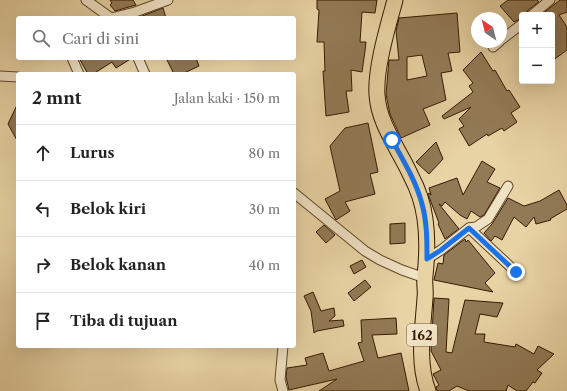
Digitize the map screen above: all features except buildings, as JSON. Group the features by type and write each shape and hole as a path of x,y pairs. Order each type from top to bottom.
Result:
{"main road":[{"name":"162","path":"396,0 379,66 376,95 378,108 383,122 411,175 422,202 428,240 425,278 426,296 422,350 422,374 428,391"}],"street":[{"path":"86,0 110,16"},
{"path":"120,16 168,0"},
{"path":"536,12 550,0"},
{"path":"507,36 519,26"},
{"path":"73,60 78,72"},
{"path":"139,60 144,72"},
{"path":"0,76 16,77"},
{"path":"427,259 469,228 476,227 488,219 508,186"},
{"path":"296,195 365,251 402,270 425,278"},
{"path":"469,228 516,272"},
{"path":"283,348 280,380 283,391"}],"route":[{"path":"392,140 411,175 422,202 428,240 427,259 469,228 516,272"}]}
